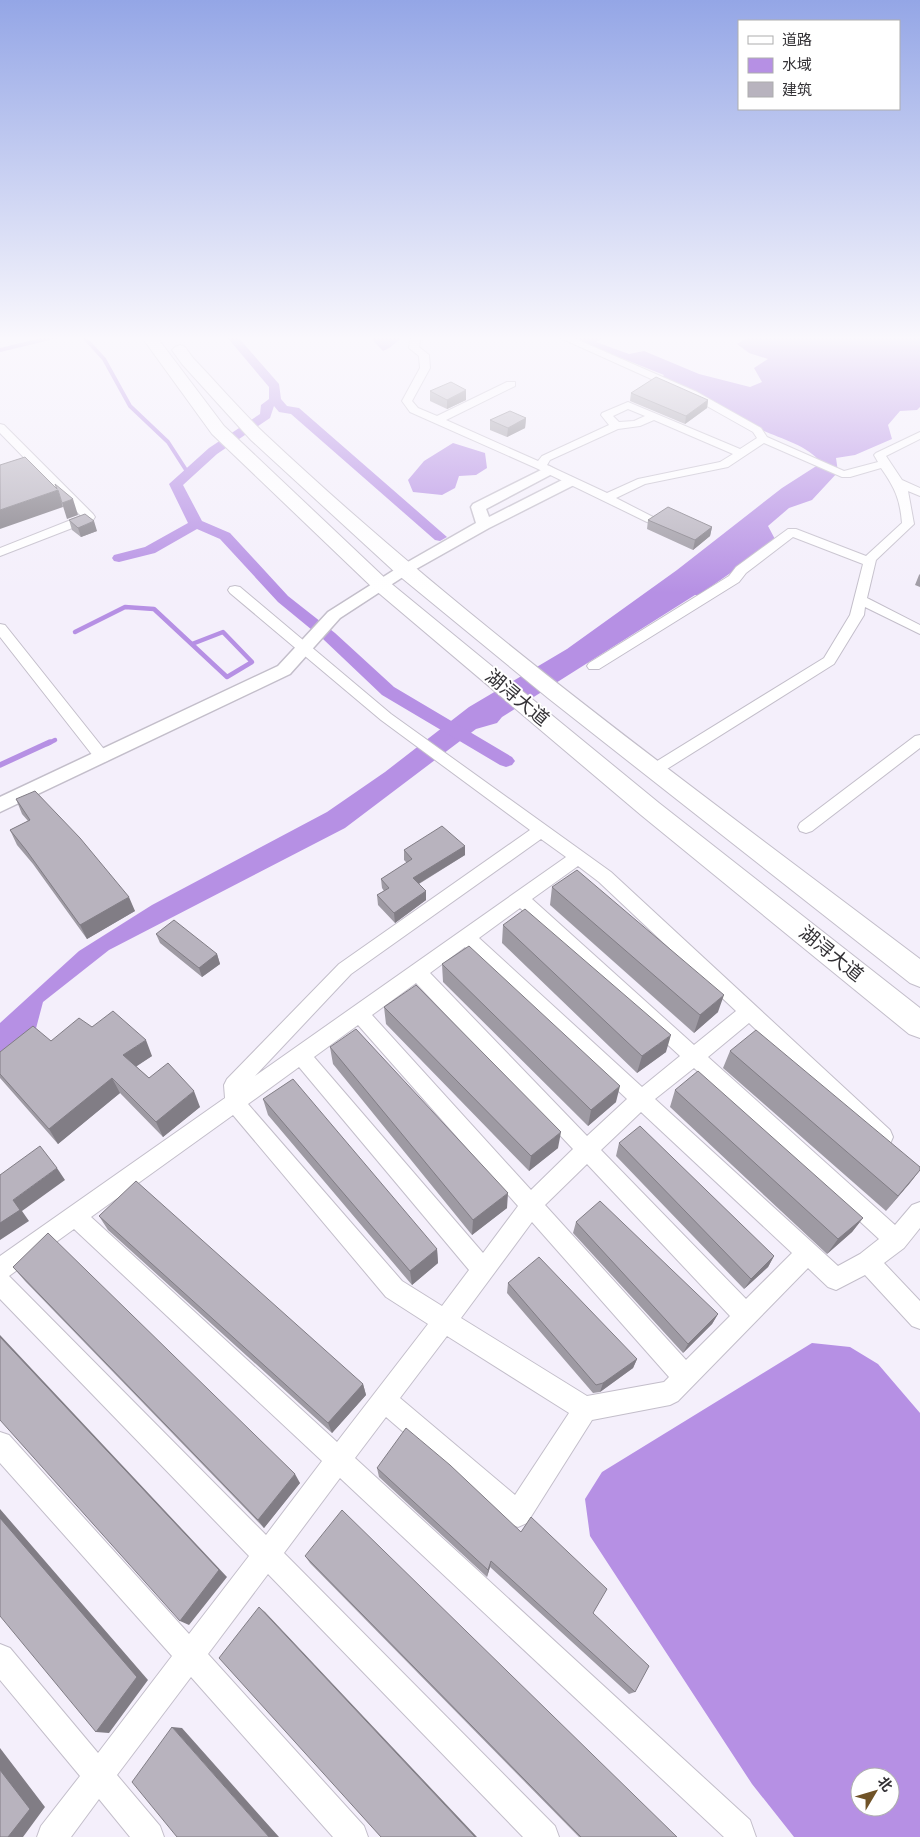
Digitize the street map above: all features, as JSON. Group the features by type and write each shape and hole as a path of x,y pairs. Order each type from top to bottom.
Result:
{"main road":[{"name":"湖浔大道","path":"212,422 218,430 380,585 650,809 920,1025"},
{"name":"湖浔大道","path":"243,422 404,570 508,656 920,975"}],"street":[{"path":"442,422 544,468 651,520"},
{"path":"612,422 616,426"},
{"path":"484,525 478,506 544,468 546,458 616,426 641,422"},
{"path":"667,422 741,453"},
{"path":"742,422 757,430 763,439 842,474 850,474 884,464"},
{"path":"0,427 33,467 89,517 0,552"},
{"path":"654,770 829,661 857,615 870,559 908,524 907,509 898,483 884,464 880,455 920,435"},
{"path":"606,498 642,481 724,466 763,439"},
{"path":"0,806 284,670 334,615 404,570 484,525 571,481"},
{"path":"898,483 920,492"},
{"path":"594,666 734,579 741,570 792,532 870,562"},
{"path":"235,590 386,717 605,877 894,1148"},
{"path":"861,600 920,630"},
{"path":"0,628 102,757"},
{"path":"806,827 920,740"},
{"path":"542,830 346,969 234,1085 235,1103 394,1289 585,1409 670,1393 808,1253"},
{"path":"0,1269 579,857"},
{"path":"521,899 896,1240"},
{"path":"467,938 836,1279 868,1262 896,1240 920,1212"},
{"path":"418,973 746,1316"},
{"path":"52,1837 542,1192 641,1099 749,1012"},
{"path":"360,1014 685,1377"},
{"path":"301,1056 483,1270"},
{"path":"75,1216 739,1831 741,1837"},
{"path":"868,1262 920,1318"},
{"path":"0,1283 544,1837"},
{"path":"384,1400 518,1514 585,1409"},
{"path":"0,1444 353,1837"},
{"path":"0,1658 150,1837"}],"water":[{"path":"747,422 891,422 888,425 892,439 855,455 836,458 838,472 812,500 789,508 768,526 776,541 699,595 695,595 502,717 497,723 476,729 345,828 109,950 43,1002 34,1036 0,1064 0,1023 79,951 152,905 327,812 385,772 469,707 567,649 677,570 782,488 821,463 815,456 800,446"},
{"path":"453,443 485,453 487,468 476,475 459,476 455,488 442,495 413,492 408,480 424,461"},
{"path":"812,1343 850,1347 878,1364 920,1413 920,1837 794,1837 752,1784 590,1536 585,1499 602,1472"}],"building":[{"path":"494,422 519,422 508,428"},
{"path":"25,457 57,489 55,484 73,499 62,503 58,490 0,510 0,465"},
{"path":"668,507 712,527 695,540 648,520"},
{"path":"85,514 94,521 78,528 69,520"},
{"path":"35,791 80,838 129,897 80,925 10,830 30,820 16,799"},
{"path":"442,826 465,846 413,878 426,891 394,913 377,895 389,888 381,879 412,859 404,850"},
{"path":"577,870 724,995 700,1015 552,887"},
{"path":"525,909 671,1035 642,1056 503,925"},
{"path":"174,920 217,954 199,968 156,934"},
{"path":"469,946 620,1086 591,1110 442,964"},
{"path":"416,985 561,1132 531,1156 384,1007"},
{"path":"113,1011 146,1040 123,1055 149,1078 168,1063 194,1091 156,1122 112,1078 49,1129 0,1074 0,1052 33,1026 51,1041 79,1018 92,1027"},
{"path":"356,1029 508,1193 473,1220 330,1047"},
{"path":"756,1030 920,1167 920,1170 898,1196 730,1051"},
{"path":"698,1071 863,1218 838,1239 675,1090"},
{"path":"293,1079 437,1249 410,1271 263,1099"},
{"path":"640,1126 774,1256 751,1279 619,1143"},
{"path":"40,1146 57,1168 13,1200 20,1210 0,1223 0,1175"},
{"path":"136,1181 363,1384 328,1423 99,1216"},
{"path":"600,1201 718,1314 688,1344 576,1222"},
{"path":"48,1233 295,1474 258,1520 13,1267"},
{"path":"539,1257 637,1359 603,1383 596,1385 508,1283"},
{"path":"0,1337 219,1570 180,1621 0,1420"},
{"path":"406,1428 450,1465 521,1532 531,1517 607,1589 593,1613 649,1666 635,1692 491,1561 488,1570 377,1468"},
{"path":"342,1510 677,1837 581,1837 305,1556"},
{"path":"0,1518 137,1677 96,1732 0,1616"},
{"path":"259,1607 475,1837 381,1837 219,1658"},
{"path":"172,1727 269,1837 177,1837 132,1782"},
{"path":"0,1770 30,1809 8,1837 0,1837"}],"waterway":[{"path":"147,422 168,442 188,473"},
{"path":"196,524 176,484 213,451 256,422"},
{"path":"307,422 440,537"},
{"path":"119,558 150,550 196,524"},
{"path":"196,524 225,536 283,599 329,636 388,691 506,761"},
{"path":"75,632 125,607 154,609 227,677 252,662 223,632 192,644"},
{"path":"47,744 55,740"},
{"path":"0,765 50,742"}]}
